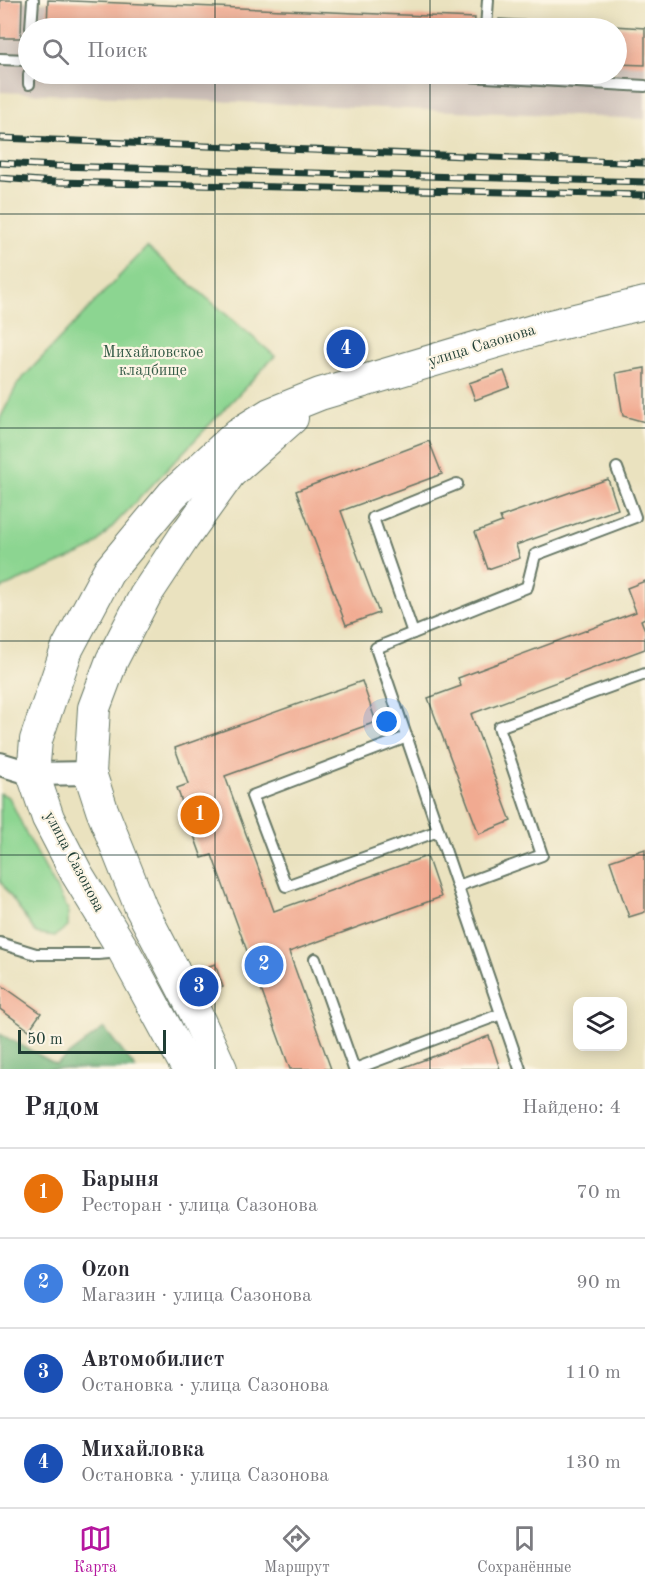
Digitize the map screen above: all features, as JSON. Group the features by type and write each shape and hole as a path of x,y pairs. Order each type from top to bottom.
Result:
{"main road":[{"name":"улица Сазонова","path":"188,1069 124,951 77,874 48,818 33,774 36,740 67,649 108,572 173,494 238,434 270,414 320,394 546,327 645,303"},
{"name":"улица Сазонова","path":"216,1065 141,908 102,810 90,773 94,708 112,660 145,596 230,473 320,394"}],"street":[{"path":"0,764 33,774 90,773"}],"lane":[{"path":"32,18 33,0"},
{"path":"487,18 488,0"},
{"path":"0,59 18,60"},
{"path":"618,84 645,86"},
{"path":"520,1069 376,648 527,587 535,555 635,517 617,468"},
{"path":"413,633 373,518 457,484"},
{"path":"458,886 542,855 499,727 645,674"},
{"path":"407,737 252,796 286,886 438,831"},
{"path":"0,943 36,954 98,954 124,951"},
{"path":"315,959 355,1069 501,1014"}],"shaded area":[{"path":"0,0 379,18 18,18 18,84 627,84 627,30 645,31 645,119 0,92"}],"green space":[{"name":"Михайловское кладбище","path":"147,247 275,356 91,549 0,589 0,419 18,383"},
{"path":"0,793 9,797 68,910 68,926 55,936 36,933 0,881"},
{"path":"104,1028 136,1069 0,1069 0,1034 56,1064"}],"building":[{"path":"0,0 22,0 22,18 18,18 18,38 0,38"},
{"path":"48,0 475,18 47,18"},
{"path":"627,27 645,28 645,65 627,64"},
{"path":"645,368 645,422 623,416 616,373"},
{"path":"504,371 510,387 475,400 469,383"},
{"path":"429,441 442,474 341,511 379,613 346,625 296,491"},
{"path":"608,479 618,509 516,545 520,558 488,569 475,532 502,522 500,517"},
{"path":"645,581 645,618 641,620 645,630 645,649 471,714 511,821 479,834 428,698 461,686 458,678 636,612 627,588"},
{"path":"362,681 376,722 225,776 274,911 427,856 441,897 289,952 331,1069 290,1069 212,855 202,858 177,788 188,784 175,748"},
{"path":"645,849 645,912 629,917 610,861"},
{"path":"215,964 223,987 213,991 204,968"},
{"path":"0,984 41,1013 29,1030 0,1009"},
{"path":"489,1036 500,1069 399,1069"}],"railway":[{"path":"0,138 645,163"},
{"path":"0,163 645,182"},
{"path":"0,178 55,182 645,195"}],"place":[{"name":"Михайловка","path":"346,349"},
{"name":"Барыня","path":"200,815"},
{"name":"Ozon","path":"264,965"},
{"name":"Автомобилист","path":"199,987"}]}
